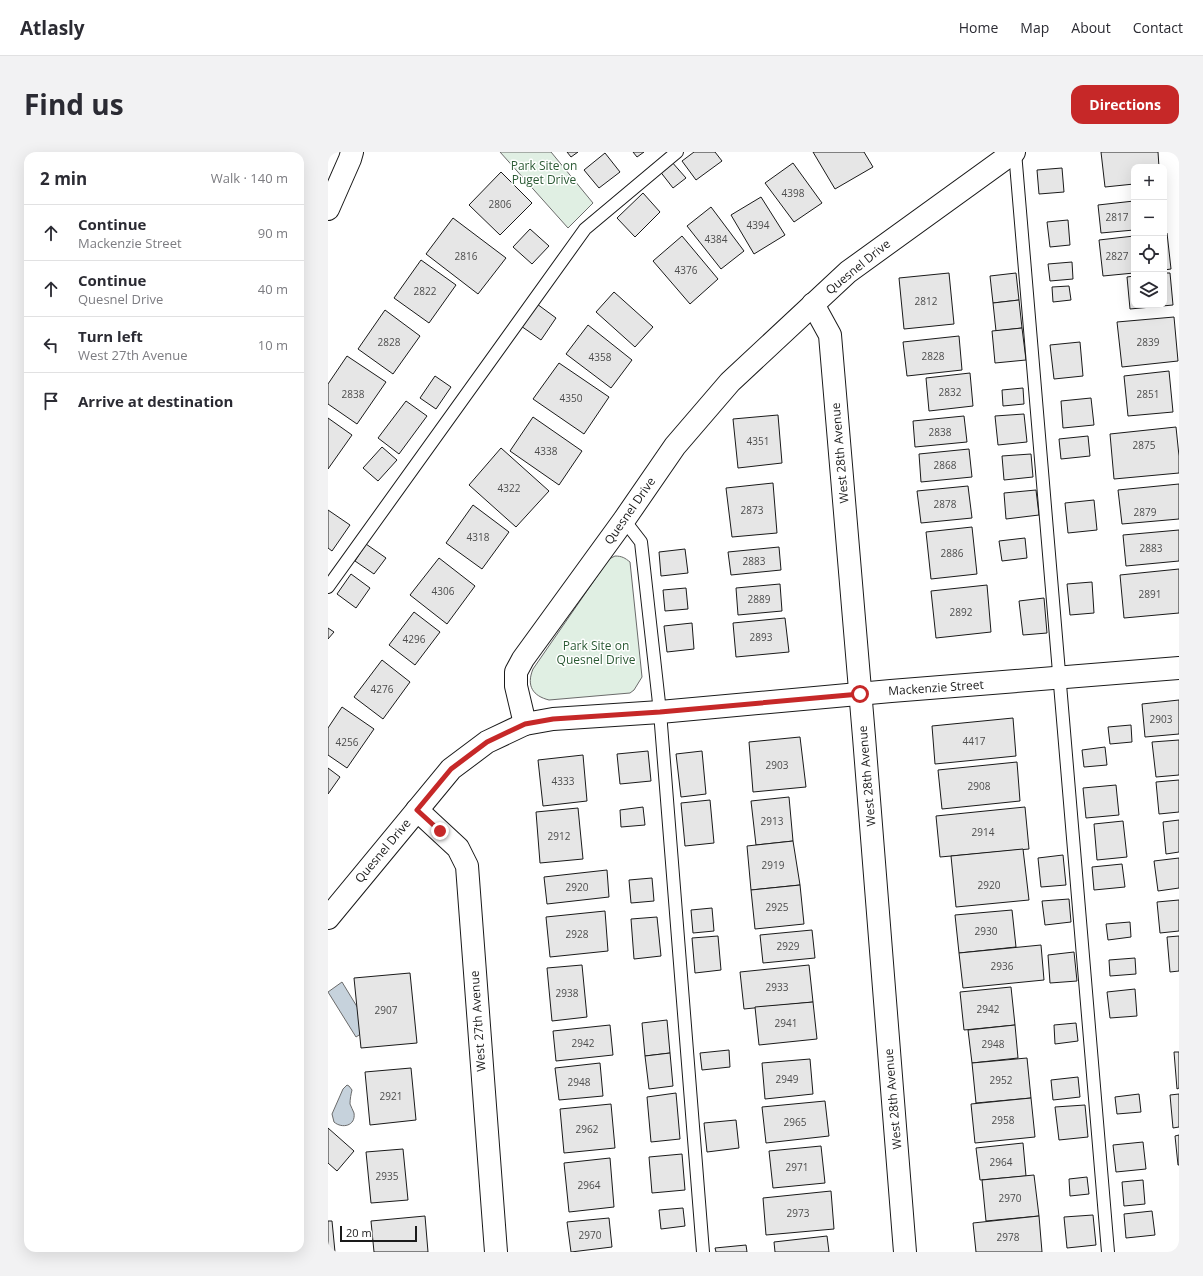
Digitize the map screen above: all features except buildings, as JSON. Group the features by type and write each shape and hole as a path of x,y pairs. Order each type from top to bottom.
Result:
{"street":[{"path":"328,209 352,152"},
{"name":"Quesnel Drive","path":"328,918 451,769 487,742 525,724 516,686 516,672 523,659 624,520 675,446 730,382 848,272 1015,152"},
{"name":"West 28th Avenue","path":"813,304 830,335 905,1252"},
{"name":"Mackenzie Street","path":"525,724 553,719 660,712 1179,668"},
{"name":"West 27th Avenue","path":"417,810 458,848 467,866 496,1252"}],"lane":[{"path":"328,587 585,229 678,152"},
{"path":"1015,152 1108,1252"},
{"path":"624,520 641,542 660,712 703,1252"}],"green space":[{"name":"Park Site on Puget Drive","path":"500,152 551,152 593,203 568,228"},
{"name":"Park Site on Quesnel Drive","path":"615,556 620,556 630,562 642,677 634,690 630,693 549,700 539,696 532,689 531,685 530,680 533,669 609,559"}],"shaded area":[{"path":"342,982 370,1028 356,1037 328,992"},
{"path":"347,1085 352,1090 350,1104 354,1117 351,1123 344,1126 334,1122 332,1114 343,1089"}],"route":[{"path":"440,831 417,810 451,769 487,742 525,724 553,719 660,712 860,694"}]}
